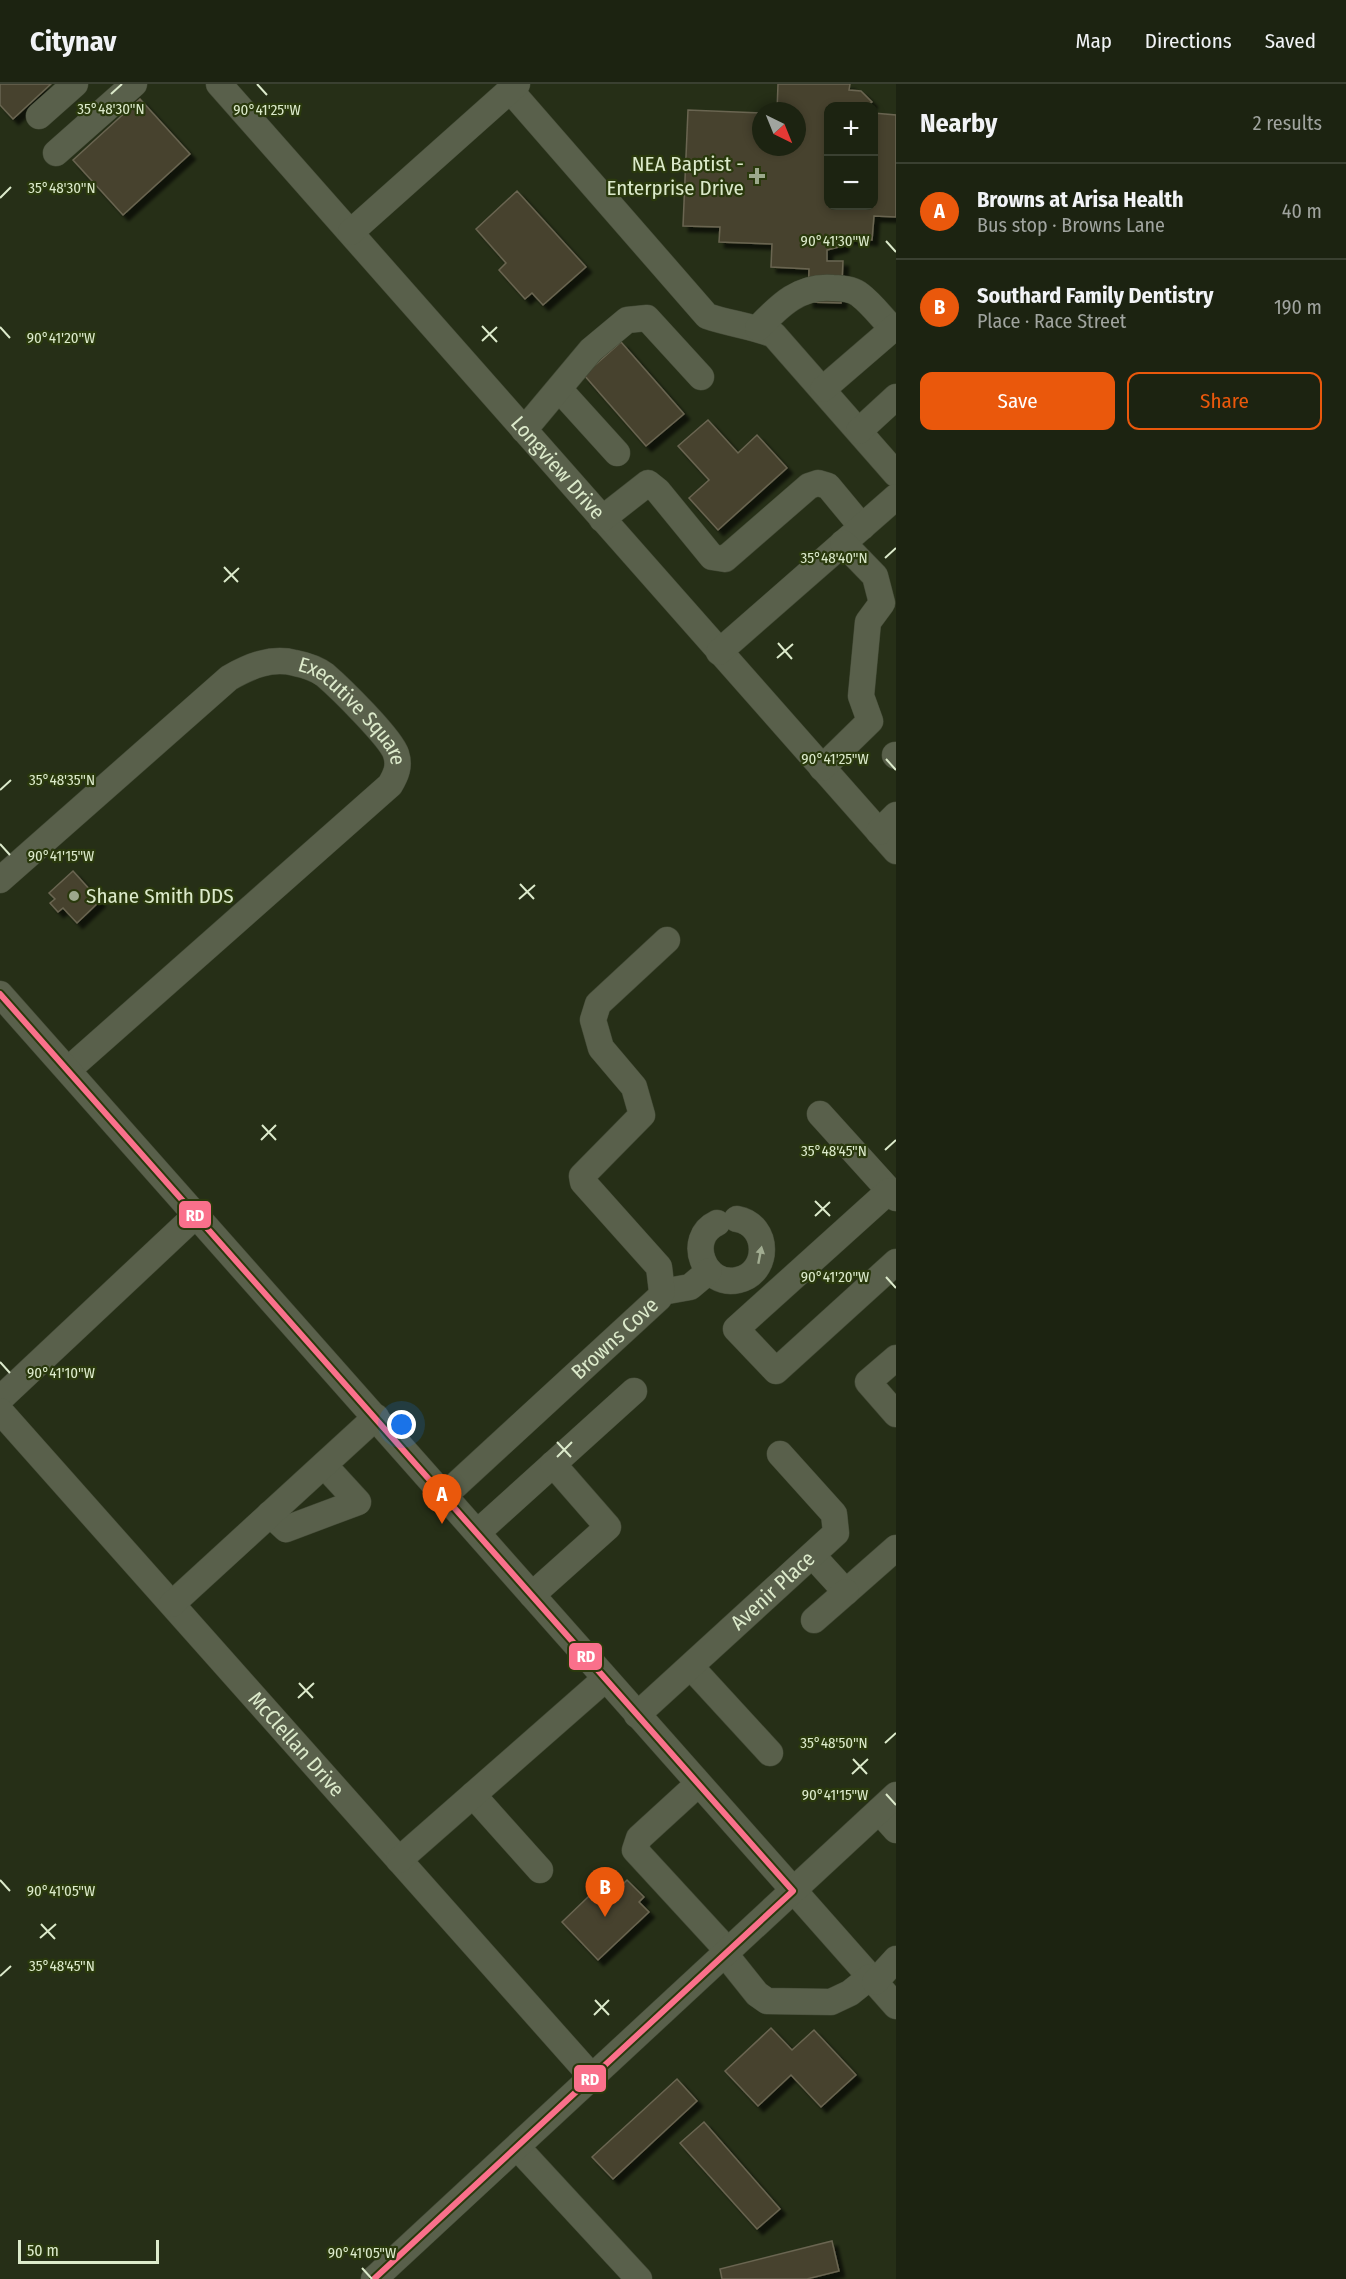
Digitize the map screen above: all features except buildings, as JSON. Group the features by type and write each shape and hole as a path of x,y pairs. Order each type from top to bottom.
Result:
{"street":[{"path":"39,116 75,84"},
{"path":"56,153 134,84"},
{"name":"Longview Drive","path":"219,84 351,231 822,768 887,824 896,851"},
{"path":"351,231 514,87 707,316 733,325 758,328 774,334 896,474"},
{"path":"758,328 777,307 802,291 817,286 844,288 859,293 894,327 823,389"},
{"path":"524,430 591,350 627,320 647,318 701,377"},
{"path":"559,389 617,453"},
{"path":"859,431 896,398"},
{"path":"602,519 648,483 658,490 712,557 725,559 809,486 818,483 828,486 875,576 882,603 868,622 861,696 870,721 822,768"},
{"path":"719,652 896,497"},
{"name":"Executive Square","path":"0,880 229,678 252,665 288,662 318,670 344,693 396,755 398,768 390,785 69,1070"},
{"name":"Browns Cove","path":"445,1495 659,1298 662,1292 659,1267 583,1182 582,1176 642,1115 634,1086 601,1048 593,1020 598,1004 668,940"},
{"path":"0,994 896,2006"},
{"path":"820,1114 892,1194 736,1329 776,1371 896,1262"},
{"path":"0,1399 197,1214"},
{"path":"727,1221 752,1226 762,1244 759,1263 746,1278 726,1281 709,1271 703,1263 701,1243 705,1233 727,1221"},
{"path":"662,1292 690,1287 709,1271"},
{"path":"746,1278 767,1301"},
{"path":"896,1358 868,1382 896,1414"},
{"path":"478,1532 634,1391"},
{"name":"McClellan Drive","path":"0,1411 592,2077"},
{"path":"172,1604 376,1417"},
{"name":"Avenir Place","path":"637,1715 836,1533 837,1520 780,1454"},
{"path":"270,1514 286,1529 358,1502 324,1464"},
{"path":"532,1595 608,1527 553,1464"},
{"path":"814,1620 896,1548"},
{"path":"813,1556 846,1592"},
{"path":"691,1667 770,1753"},
{"path":"399,1860 605,1679"},
{"path":"698,1784 639,1838 635,1850 727,1952 757,1994 767,2001 831,2002 872,1980 896,1959"},
{"path":"473,1795 540,1870"},
{"path":"374,2279 887,1803 896,1830"},
{"path":"517,2147 639,2279"}],"transit line":[{"name":"RD","path":"0,994 793,1891 374,2279"}],"place":[{"name":"NEA Baptist - Enterprise Drive","path":"757,176"},
{"name":"Shane Smith DDS","path":"74,896"},
{"name":"Browns at Arisa Health","path":"442,1524"},
{"name":"Southard Family Dentistry","path":"605,1917"}]}
